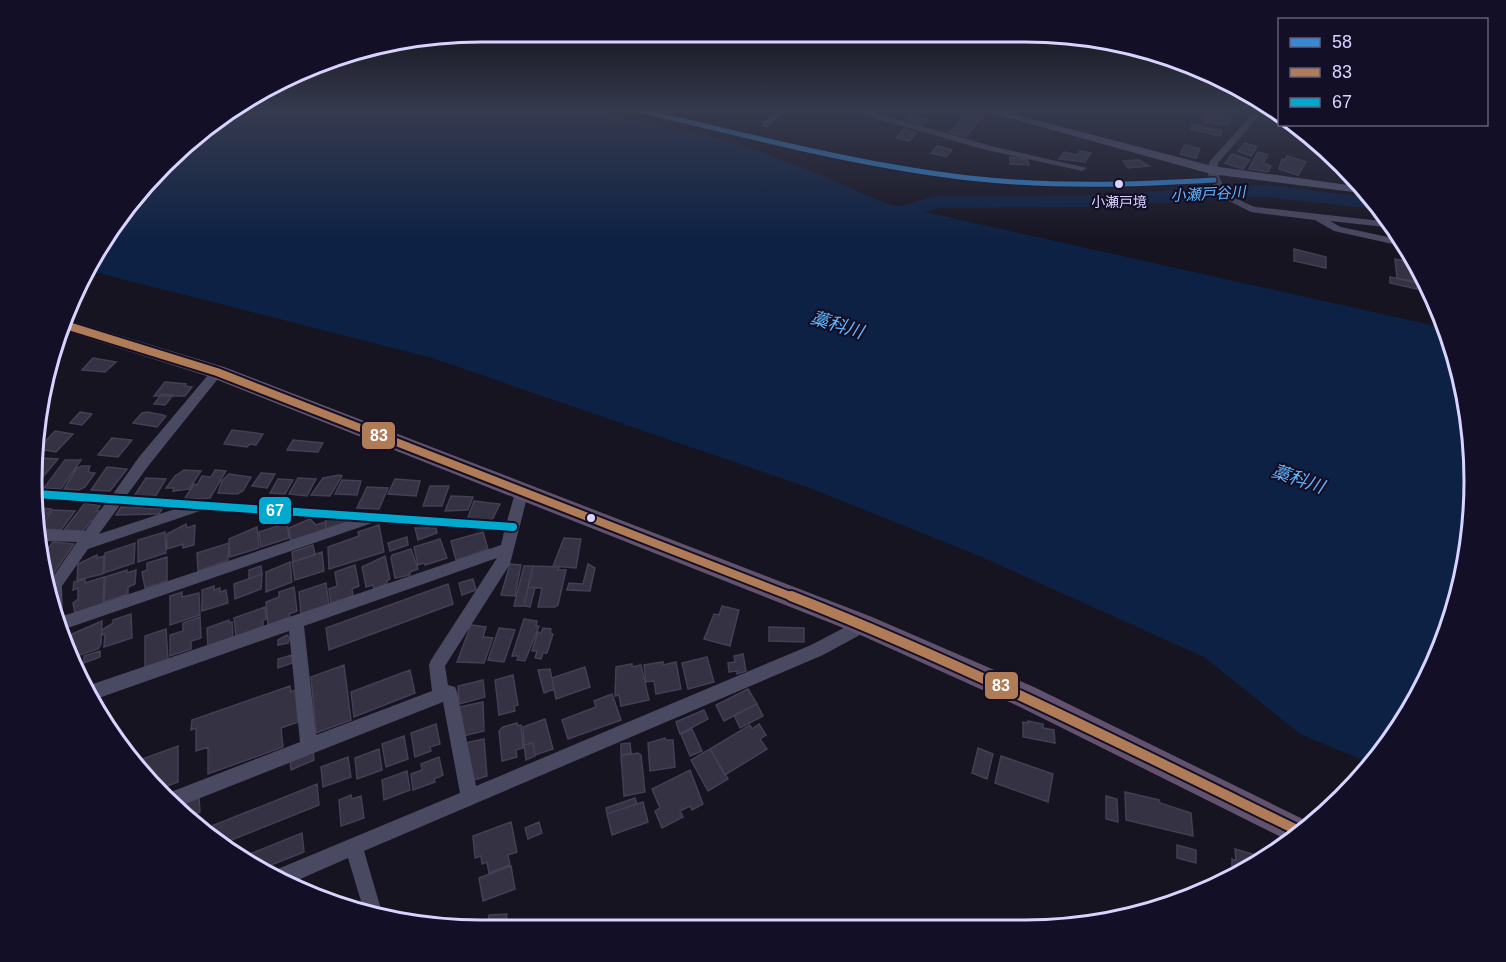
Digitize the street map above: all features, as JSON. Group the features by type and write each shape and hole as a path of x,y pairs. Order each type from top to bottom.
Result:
{"highway":[{"path":"70,326 217,372 864,625 1027,697 1292,829"}],"main road":[{"path":"1145,154 1212,175 1353,190"}],"street":[{"path":"834,154 986,179 1096,185 1212,175"},
{"path":"1016,154 1082,168"},
{"path":"1212,175 1214,164 1223,154"},
{"path":"1212,175 1238,203 1256,210 1380,223"},
{"path":"1317,216 1327,225 1338,229 1393,241"},
{"path":"55,587 55,584 117,501 144,460 217,372"},
{"path":"441,695 437,665 477,608 503,564 522,490"},
{"path":"42,494 513,527"},
{"path":"46,536 86,541 201,507"},
{"path":"63,614 374,518"},
{"path":"96,691 507,549"},
{"path":"296,623 309,747"},
{"path":"287,875 817,650 864,625"},
{"path":"178,798 449,692 470,798"},
{"path":"354,847 372,906"}],"water":[{"name":"藁科川","path":"189,154 766,154 885,203 1436,326 1456,395 1463,452 1463,510 1456,567 1441,622 1419,675 1390,725 1363,760 1300,734 1204,657 984,558 810,488 432,358 95,272 133,214 151,192"}],"building":[{"path":"1063,154 1090,154 1085,162 1059,159"},
{"path":"1180,154 1198,154 1196,158"},
{"path":"1232,154 1250,160 1243,169 1225,163"},
{"path":"1257,154 1268,155 1263,163 1271,166 1268,172 1249,169"},
{"path":"1287,156 1306,162 1298,175 1279,169 1282,159 1285,160"},
{"path":"1010,157 1027,159 1029,165 1010,164"},
{"path":"1139,160 1149,166 1128,168 1123,161"},
{"path":"1294,249 1326,257 1326,268 1294,261"},
{"path":"1395,259 1404,261 1416,282 1397,278"},
{"path":"1390,277 1417,283 1417,289 1390,283"},
{"path":"93,358 116,362 105,372 82,370"},
{"path":"165,382 186,384 185,386 192,387 185,396 154,396"},
{"path":"162,394 173,395 165,405 154,404"},
{"path":"80,412 92,414 82,425 70,423"},
{"path":"142,413 166,416 157,427 133,423"},
{"path":"232,430 263,434 256,445 250,444 247,447 224,444"},
{"path":"55,431 73,434 56,452 43,450 44,443"},
{"path":"112,438 132,440 118,457 98,455"},
{"path":"293,440 323,443 318,452 287,450"},
{"path":"43,458 58,459 42,478"},
{"path":"65,460 81,460 61,489 44,488"},
{"path":"90,466 88,472 95,473 85,487 79,490 64,489 77,468"},
{"path":"107,467 127,469 110,491 91,490"},
{"path":"184,470 201,471 189,489 173,491 174,488 166,488 175,476"},
{"path":"215,470 226,471 210,498 184,500 202,476 211,477"},
{"path":"261,473 275,474 267,488 252,486"},
{"path":"229,474 251,477 243,491 237,494 218,493 222,481"},
{"path":"342,476 330,496 311,495 323,478"},
{"path":"146,478 166,479 155,497 134,496"},
{"path":"298,478 316,479 307,496 289,494"},
{"path":"278,479 293,480 285,494 270,493"},
{"path":"395,479 420,481 416,496 388,494"},
{"path":"342,480 361,481 357,495 335,494"},
{"path":"430,486 449,486 442,506 423,506"},
{"path":"367,487 388,488 379,509 357,508"},
{"path":"451,496 473,497 468,510 445,511"},
{"path":"474,501 500,504 491,522 467,520"},
{"path":"85,503 100,506 96,511 100,511 94,521 91,521 83,531 64,530"},
{"path":"121,507 162,509 159,514 116,515"},
{"path":"43,508 51,509 44,519"},
{"path":"52,510 75,511 61,530 45,529 44,522"},
{"path":"310,519 316,525 325,522 327,531 291,543 289,528"},
{"path":"325,519 348,521 348,524 327,531"},
{"path":"287,523 289,538 261,547 259,532"},
{"path":"186,524 187,528 195,525 194,545 183,548 183,544 167,549 167,534"},
{"path":"379,525 384,552 329,569 328,547 359,536 358,532"},
{"path":"257,527 259,548 230,557 229,539"},
{"path":"415,528 436,528 437,533 418,540"},
{"path":"165,532 166,553 138,562 138,540"},
{"path":"483,532 488,549 456,560 451,541"},
{"path":"407,537 408,545 390,551 388,543"},
{"path":"564,538 581,539 576,568 553,566"},
{"path":"440,539 447,558 418,565 414,547"},
{"path":"53,542 74,544 53,574 48,549"},
{"path":"135,543 134,563 104,573 105,553"},
{"path":"229,543 228,560 198,571 197,553"},
{"path":"313,545 315,555 293,562 292,552"},
{"path":"411,549 418,569 410,572 410,575 395,578 392,555"},
{"path":"322,552 324,571 295,580 292,562"},
{"path":"97,555 97,558 104,556 103,574 77,580 78,564"},
{"path":"385,556 390,579 387,584 374,589 373,585 366,587 362,567"},
{"path":"167,557 167,581 145,588 142,572 147,570 147,563"},
{"path":"290,562 292,582 266,592 266,572"},
{"path":"510,564 521,565 515,596 501,595"},
{"path":"588,564 595,568 590,591 567,590 569,583 583,584"},
{"path":"355,565 359,586 352,589 353,596 331,604 329,589 337,586 335,572"},
{"path":"261,566 262,574 249,579 249,570"},
{"path":"524,566 533,566 524,606 514,606"},
{"path":"533,566 559,567 558,570 566,570 558,605 555,607 538,607 542,588 528,587"},
{"path":"127,570 127,573 136,570 135,584 128,587 128,594 104,602 105,577"},
{"path":"262,574 261,589 235,599 234,584"},
{"path":"104,577 103,605 75,614 73,603 78,599 78,588 73,590 74,582 85,579 85,583"},
{"path":"473,579 476,590 462,595 459,583"},
{"path":"326,583 329,605 301,615 299,592"},
{"path":"448,584 453,604 329,650 326,628"},
{"path":"214,586 214,590 220,588 220,592 226,590 228,603 202,611 202,590"},
{"path":"294,587 297,611 289,614 290,617 268,625 266,602 279,597 279,592"},
{"path":"528,587 535,588 530,607 524,606"},
{"path":"182,592 182,597 199,593 200,615 170,625 170,596"},
{"path":"722,606 739,610 730,646 704,639 714,614 719,615"},
{"path":"265,607 266,619 263,620 263,627 236,637 234,618"},
{"path":"131,614 132,638 104,647 105,634 102,635 102,630 113,623 113,620"},
{"path":"200,617 201,638 191,641 191,649 170,656 170,635 183,631 183,623"},
{"path":"524,619 537,621 536,626 539,626 525,661 517,660 519,656 512,656"},
{"path":"229,620 229,623 232,622 233,638 208,647 207,628"},
{"path":"102,621 101,644 98,649 78,656 72,640 72,634"},
{"path":"471,625 486,627 483,637 493,638 484,663 457,662"},
{"path":"769,627 804,628 804,642 769,641"},
{"path":"499,628 515,630 504,662 488,660"},
{"path":"543,628 551,629 550,633 553,634 547,653 543,653 541,659 535,658 537,651 532,651 538,632 541,633"},
{"path":"166,629 168,659 145,670 145,636"},
{"path":"287,635 290,638 288,643 278,645 278,640"},
{"path":"100,651 100,657 84,663 84,656"},
{"path":"743,654 746,671 737,674 737,671 729,672 728,663 735,662 734,656"},
{"path":"292,655 292,663 278,668 278,659"},
{"path":"707,657 714,682 688,689 682,663"},
{"path":"663,662 663,665 676,662 681,689 656,694 654,681 646,682 644,665"},
{"path":"632,664 632,667 641,665 649,700 621,706 619,695 615,696 616,667"},
{"path":"344,665 351,720 316,733 311,677"},
{"path":"585,667 590,687 556,699 552,678"},
{"path":"550,669 554,689 544,693 538,670"},
{"path":"410,670 415,693 354,717 351,692"},
{"path":"513,675 518,705 514,706 515,711 499,715 495,680"},
{"path":"483,680 485,697 459,704 458,686"},
{"path":"290,686 291,692 295,690 298,722 281,728 283,747 208,774 208,747 196,751 196,728 191,730 192,720"},
{"path":"748,689 757,704 724,721 716,705"},
{"path":"612,694 621,720 568,739 562,720 596,707 594,701"},
{"path":"483,702 484,731 463,736 459,707"},
{"path":"757,704 763,716 740,728 734,715"},
{"path":"704,710 708,719 680,734 676,722"},
{"path":"545,719 553,749 535,755 533,743 524,745 523,727"},
{"path":"1028,721 1043,724 1043,728 1054,730 1055,743 1023,737 1023,722 1028,723"},
{"path":"517,723 518,726 521,725 523,748 516,750 517,757 502,761 499,731 503,727"},
{"path":"436,724 440,744 430,747 431,751 415,757 411,733"},
{"path":"759,724 766,735 760,739 767,749 725,775 710,749 750,725 752,729"},
{"path":"692,729 702,751 690,756 681,734"},
{"path":"404,736 408,759 386,767 382,744"},
{"path":"665,738 665,740 673,740 675,767 650,771 648,743"},
{"path":"484,739 487,776 471,781 465,743"},
{"path":"533,743 535,756 526,760 524,745"},
{"path":"630,743 631,753 621,755 621,744"},
{"path":"178,746 178,782 166,786 142,759"},
{"path":"978,748 993,754 987,779 972,773"},
{"path":"379,749 382,770 357,779 355,758"},
{"path":"710,749 728,779 708,791 691,760"},
{"path":"313,751 314,760 291,770 290,760"},
{"path":"638,753 641,755 645,792 624,796 621,756"},
{"path":"1001,756 1053,774 1048,802 995,783"},
{"path":"348,757 351,777 323,787 321,767"},
{"path":"439,757 443,775 434,779 435,782 413,790 411,774 422,770 421,764"},
{"path":"690,770 703,804 692,810 690,806 680,811 683,817 662,828 655,811 660,808 652,789"},
{"path":"407,771 410,790 384,800 382,780"},
{"path":"317,784 319,805 230,841 211,826"},
{"path":"1125,792 1159,800 1160,803 1191,813 1193,836 1126,820"},
{"path":"351,795 352,799 361,796 364,818 341,826 339,800"},
{"path":"1106,796 1117,799 1118,822 1106,819"},
{"path":"199,797 200,812 196,814 184,803"},
{"path":"635,798 637,804 607,814 606,808"},
{"path":"643,802 648,822 612,835 607,814"},
{"path":"511,822 517,852 508,855 510,865 489,873 487,862 482,864 481,856 475,858 473,836"},
{"path":"539,822 542,833 528,839 525,828"},
{"path":"302,833 304,852 270,866 250,854"},
{"path":"1177,845 1196,850 1196,863 1177,858"},
{"path":"1235,849 1255,855 1232,868 1232,859 1236,861"},
{"path":"511,866 515,889 483,901 479,878"},
{"path":"507,914 506,920 488,920 489,915"}],"waterway":[{"name":"小瀬戸谷川","path":"894,215 936,202 1105,201 1242,191 1268,191 1364,203"}],"transit line":[{"name":"58","path":"829,154 970,178 1042,184 1141,184 1214,180"},
{"name":"83","path":"70,326 217,372 864,625 1027,697 1293,828"},
{"name":"67","path":"42,494 513,527"}],"place":[{"name":"小瀬戸境","path":"1119,184"}]}
